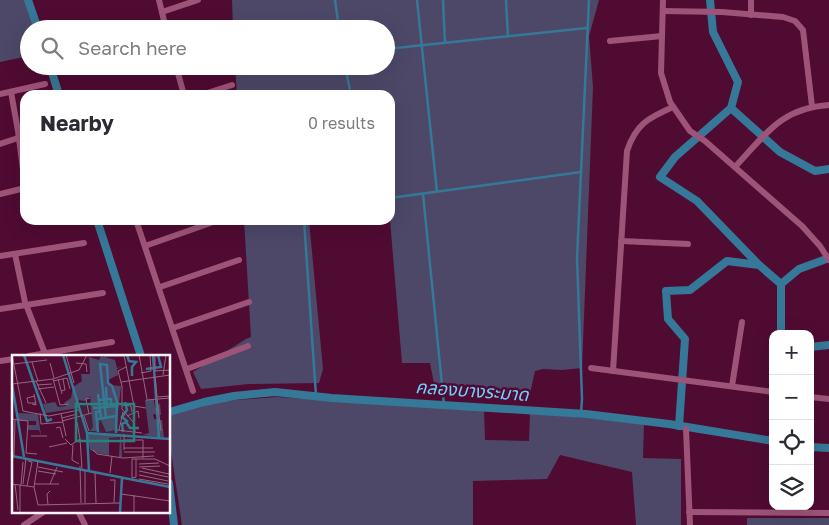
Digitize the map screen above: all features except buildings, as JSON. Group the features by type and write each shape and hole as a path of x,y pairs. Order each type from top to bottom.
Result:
{"street":[{"path":"159,0 164,20"},
{"path":"162,12 198,0"},
{"path":"663,0 661,73 673,107 690,131 705,140 802,226 820,246 829,260"},
{"path":"751,0 751,15"},
{"path":"663,11 722,12 783,17 796,21 803,30 812,106"},
{"path":"610,41 662,36"},
{"path":"178,75 183,90"},
{"path":"0,94 45,84"},
{"path":"216,90 232,85"},
{"path":"11,92 20,152"},
{"path":"735,167 772,127 790,114 812,106 829,105"},
{"path":"614,371 627,151 632,137 642,123 673,107"},
{"path":"0,144 18,138"},
{"path":"0,194 20,188"},
{"path":"138,225 160,287 193,391"},
{"path":"145,246 205,225"},
{"path":"621,241 688,244"},
{"path":"0,256 84,243"},
{"path":"15,254 26,305 46,355 112,342"},
{"path":"160,287 239,260"},
{"path":"0,310 103,292"},
{"path":"172,328 249,302"},
{"path":"732,386 742,322"},
{"path":"187,369 248,346"},
{"path":"591,368 769,391"},
{"path":"814,398 829,400"},
{"path":"686,429 690,525"},
{"path":"24,525 44,512"},
{"path":"78,512 85,525"},
{"path":"689,512 829,513"}],"shaded area":[{"path":"0,0 25,0 31,20 20,20 20,58 0,62"},
{"path":"232,0 599,0 589,36 593,87 582,368 535,371 529,398 450,393 436,394 430,363 402,363 390,225 395,225 395,90 237,90 236,75 395,75 395,20 233,20"},
{"path":"244,225 309,225 323,369 319,383 249,384 201,389 193,372 251,337"},
{"path":"276,397 484,410 485,440 529,441 530,413 644,423 643,458 681,459 681,525 636,525 632,472 560,455 547,479 473,481 473,525 182,525 170,445 170,409 224,401"},
{"path":"747,518 829,518 829,525 747,525"}],"waterway":[{"path":"28,0 35,20"},
{"path":"335,0 338,20"},
{"path":"417,0 437,192"},
{"path":"443,0 445,43"},
{"path":"506,0 508,36"},
{"path":"581,413 577,258 589,0"},
{"path":"710,0 713,32 738,82 731,108 675,157 660,177 697,201 759,265"},
{"path":"395,48 587,28"},
{"path":"53,75 57,90"},
{"path":"347,75 350,90"},
{"path":"731,108 780,152 815,171 829,169"},
{"path":"395,197 581,172"},
{"path":"423,194 444,405"},
{"path":"99,225 141,355"},
{"path":"304,225 316,396"},
{"path":"781,284 799,269 829,258"},
{"path":"679,426 685,339 668,319 666,291 690,290 727,261 759,265 781,284 781,330"},
{"path":"814,347 829,345"},
{"name":"คลองบางระมาด","path":"170,412 234,396 275,392 332,398 586,414 669,424 769,440"},
{"name":"คลองบางระมาด","path":"814,447 829,448"},
{"path":"170,491 174,525"}]}
